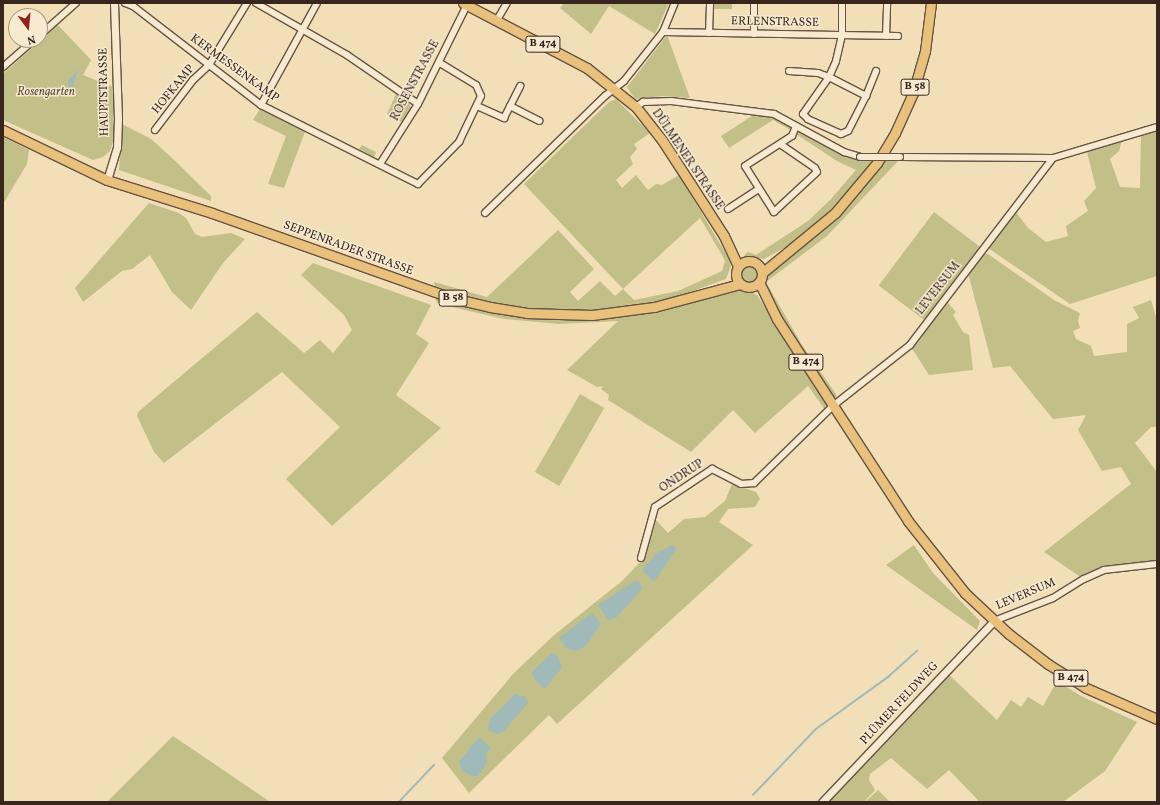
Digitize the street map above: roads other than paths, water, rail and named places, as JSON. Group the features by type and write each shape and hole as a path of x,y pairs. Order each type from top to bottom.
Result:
{"main road":[{"name":"B 58","path":"757,280 848,199 878,163 895,133 920,68 928,34 931,3"},
{"name":"DÜLMENER STRASSE","path":"465,4 572,60 615,89 636,107 662,140 724,236 747,261"},
{"name":"SEPPENRADER STRASSE","path":"3,130 107,180 212,213 452,298 490,307 526,313 592,315 654,307 740,284"},
{"name":"DÜLMENER STRASSE","path":"724,236 737,270 740,284"},
{"name":"B 58","path":"757,264 797,245"},
{"name":"SEPPENRADER STRASSE","path":"700,295 737,270 747,261"},
{"path":"740,284 757,280 757,264 747,261"},
{"name":"B 474","path":"757,280 778,319 926,545 965,593 994,621 1048,664 1086,688 1157,720"}],"street":[{"path":"48,28 76,3"},
{"name":"KERMESSENKAMP","path":"114,3 123,3 133,6 261,105 418,184 458,142 477,106"},
{"name":"HAUPTSTRASSE","path":"107,180 117,147 118,118 114,3"},
{"name":"HOFKAMP","path":"155,130 194,80 209,66 247,3"},
{"path":"256,3 347,55 418,104"},
{"path":"261,105 317,3"},
{"path":"497,20 507,3"},
{"path":"485,213 624,81 663,32 675,3"},
{"path":"709,33 710,3"},
{"path":"754,3 754,34"},
{"path":"842,3 842,35 829,77 804,114 808,119 845,134 866,96 876,71"},
{"path":"886,36 887,3"},
{"name":"ROSENSTRASSE","path":"380,164 418,104 440,63 465,4"},
{"name":"ERLENSTRASSE","path":"663,32 898,36"},
{"path":"3,67 25,48"},
{"path":"440,63 479,88 481,96 477,106 504,118 520,86"},
{"path":"790,71 818,73 866,96"},
{"path":"636,107 644,102 665,101 694,103 774,114 844,152 860,156 1053,158 1157,127"},
{"path":"510,106 539,121"},
{"path":"780,144 815,168 817,172 774,212 745,166 792,136 796,126"},
{"name":"LEVERSUM","path":"834,405 910,345 1053,158"},
{"path":"1040,159 1044,170"},
{"path":"728,209 759,189"},
{"name":"ONDRUP","path":"641,558 655,507 712,469 741,484 754,483 834,405"},
{"name":"LEVERSUM","path":"994,621 1053,598 1084,579 1104,570 1157,564"},
{"name":"PLÜMER FELDWEG","path":"822,802 994,621"}],"water":[{"path":"79,69 72,87 68,87 69,80"},
{"path":"672,545 677,548 654,582 642,570 657,553"},
{"path":"635,581 640,582 642,589 617,617 609,621 598,605"},
{"path":"592,613 601,624 587,644 578,651 567,649 559,638"},
{"path":"552,653 556,654 562,667 545,689 534,679 532,672"},
{"path":"516,693 521,697 524,695 528,703 503,732 498,734 488,730 490,719"},
{"path":"479,737 491,748 486,754 487,763 478,776 472,776 462,771 459,762"}],"waterway":[{"path":"753,795 816,729 888,677 917,651"},
{"path":"399,802 434,765"}],"park label":[{"name":"Rosengarten","path":"46,93"}]}
